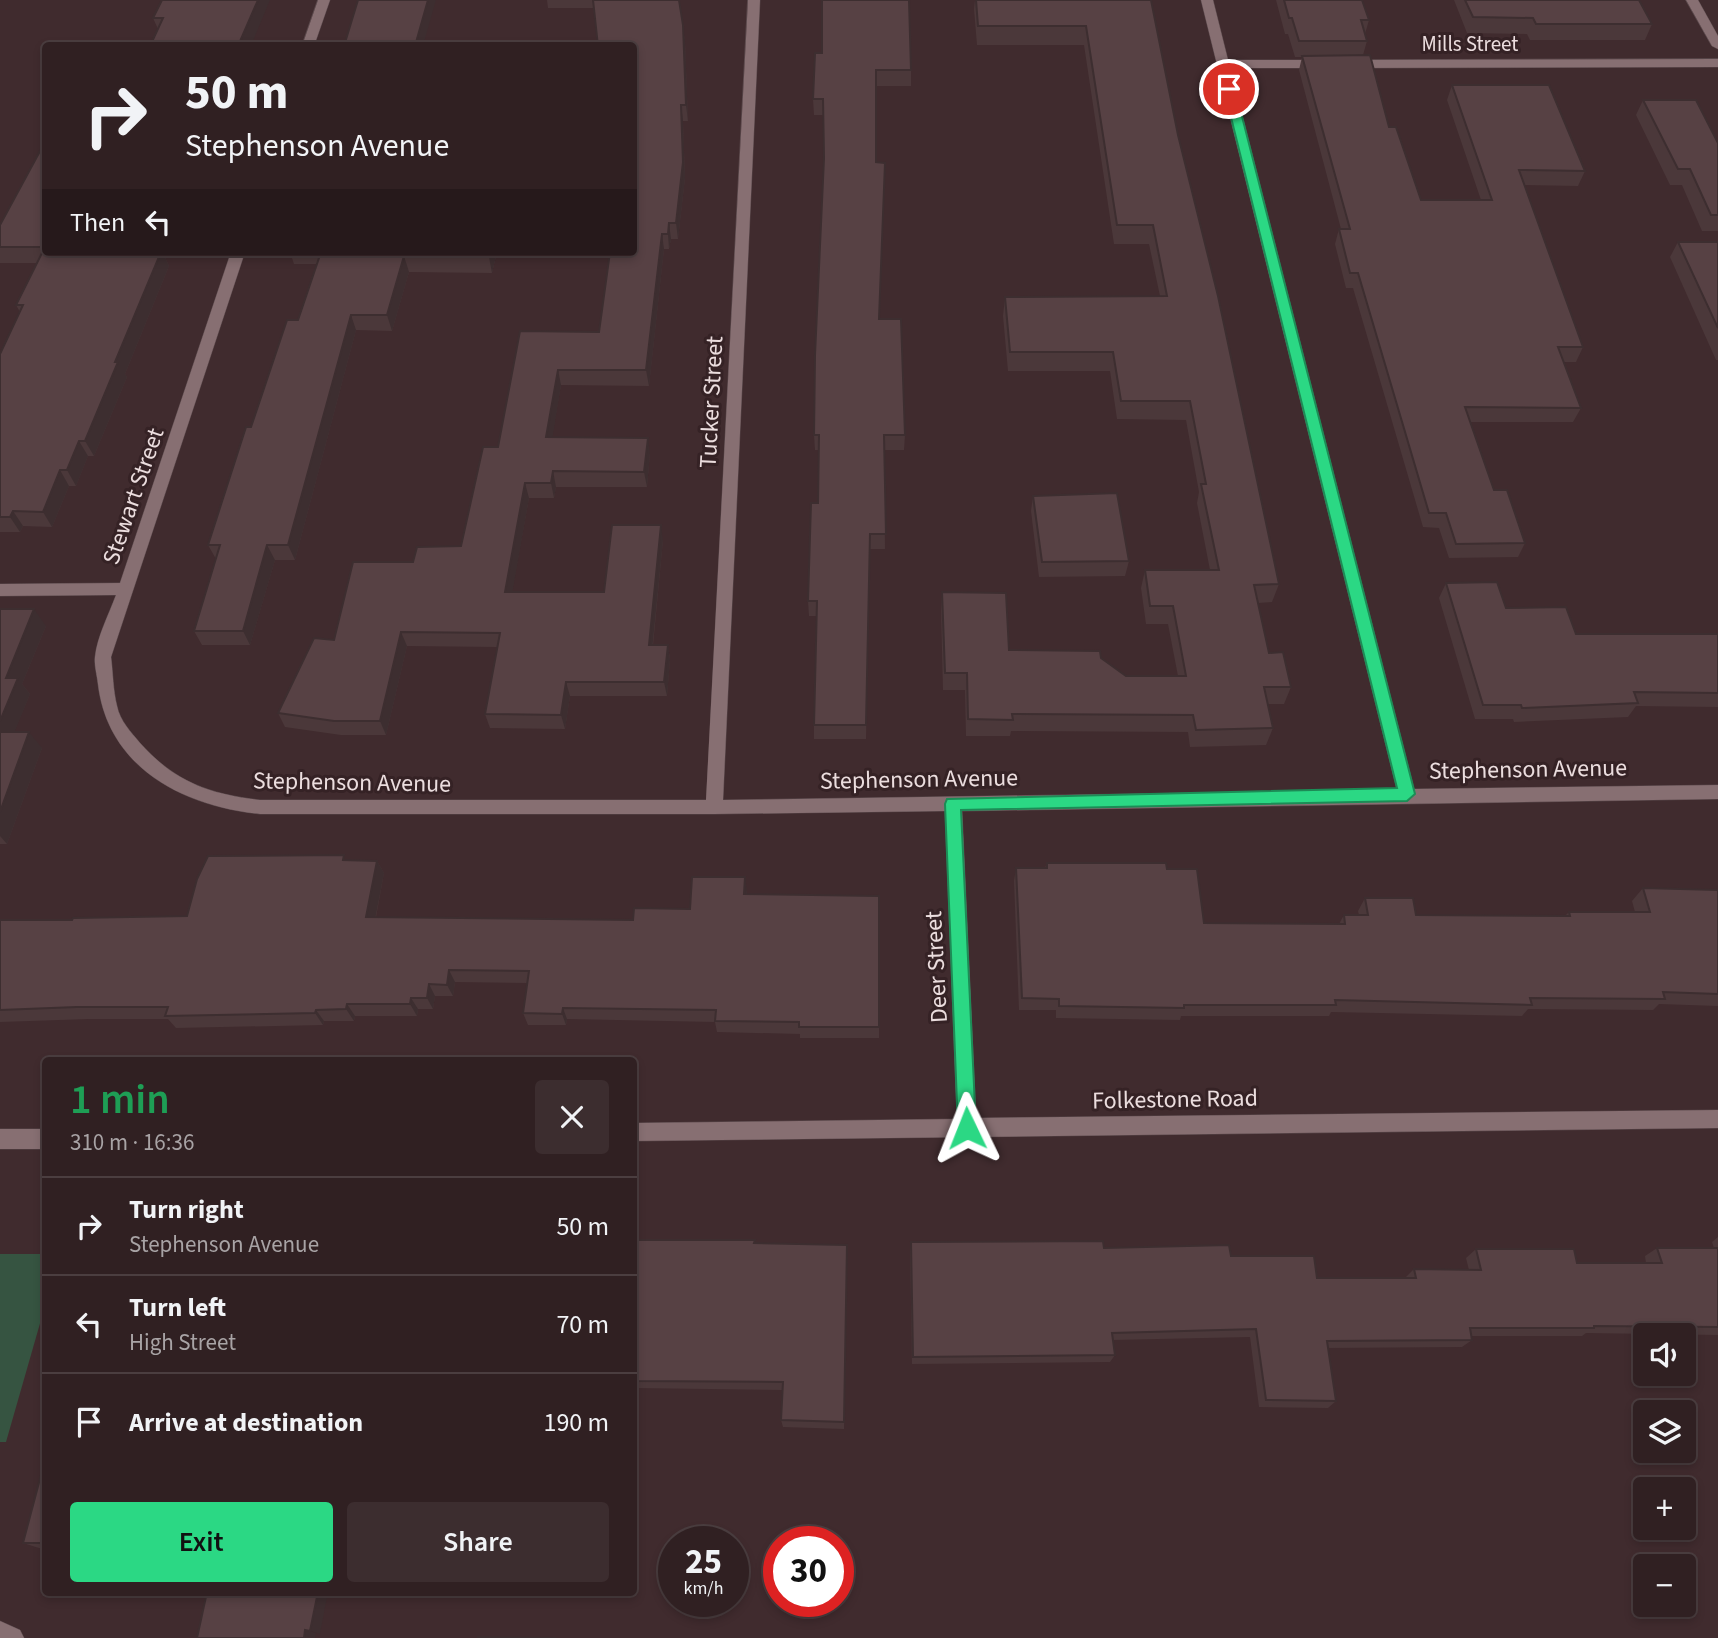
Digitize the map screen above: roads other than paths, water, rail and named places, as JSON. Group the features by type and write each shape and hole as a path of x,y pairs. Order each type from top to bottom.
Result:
{"street":[{"path":"309,42 324,0"},
{"name":"Tucker Street","path":"713,807 754,0"},
{"path":"1207,0 1407,794"},
{"path":"1692,0 1718,46"},
{"name":"Mills Street","path":"1223,64 1718,63"},
{"name":"Stewart Street","path":"136,751 120,731 109,708 103,657 238,256"},
{"path":"0,590 125,589"},
{"name":"Stephenson Avenue","path":"136,751 153,769 177,785 223,803 260,807 713,807 1407,794 1718,792"},
{"name":"Deer Street","path":"953,804 967,1128"},
{"name":"Folkestone Road","path":"637,1132 1718,1119"},
{"path":"0,1139 42,1139"},
{"path":"0,1633 12,1638"}]}
